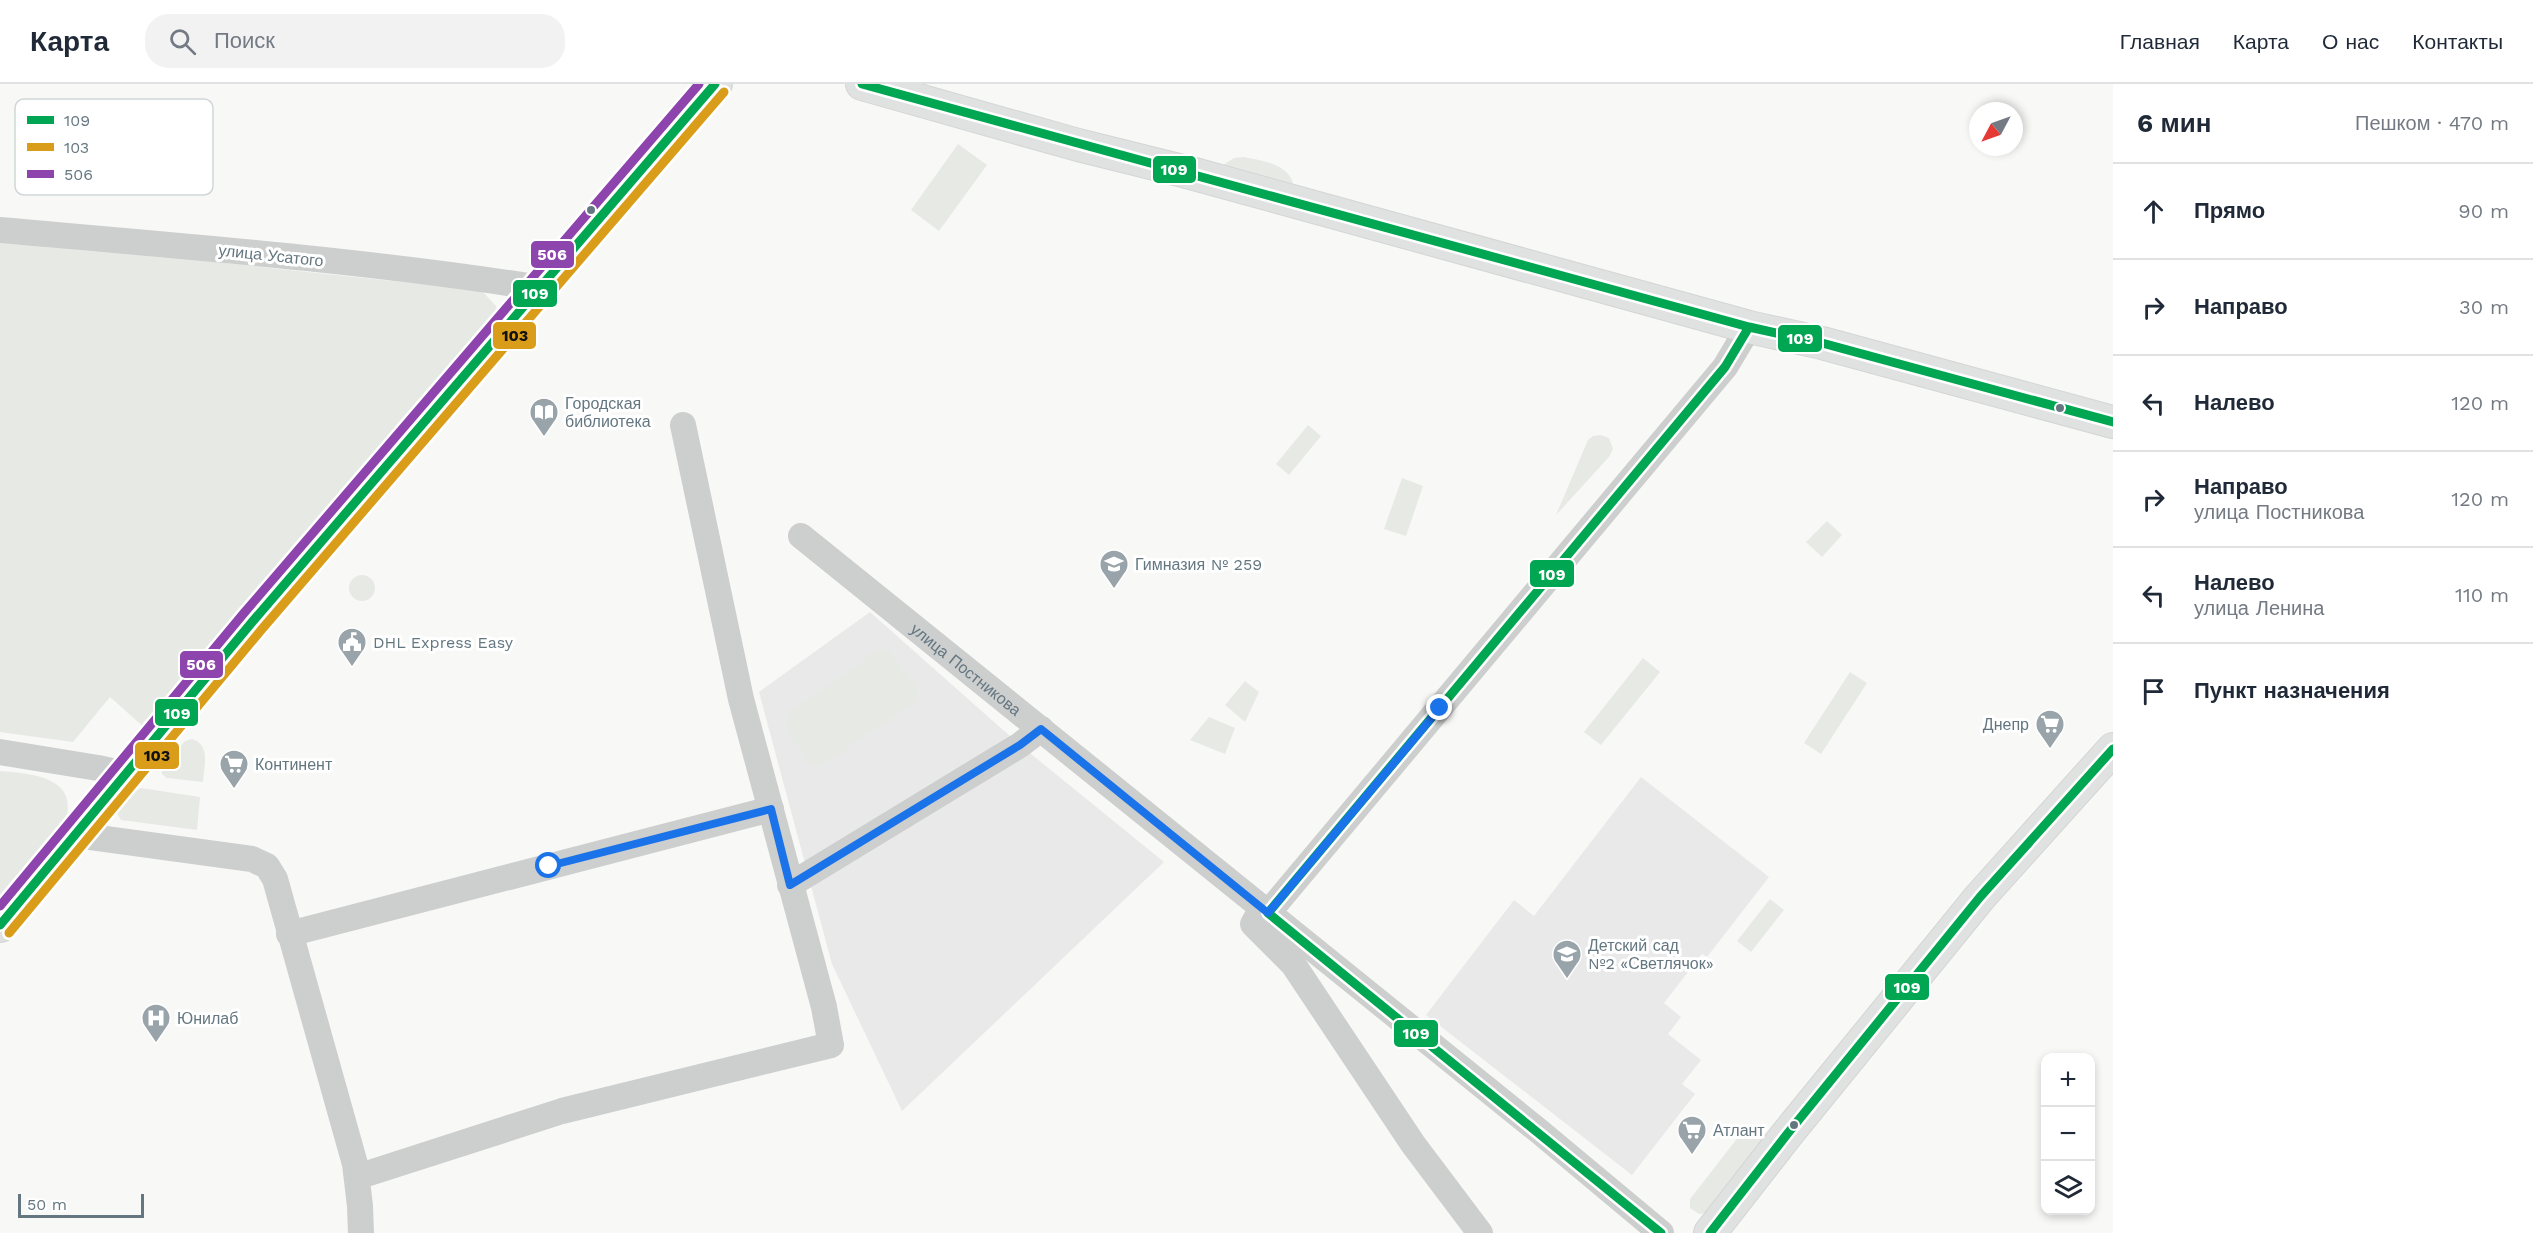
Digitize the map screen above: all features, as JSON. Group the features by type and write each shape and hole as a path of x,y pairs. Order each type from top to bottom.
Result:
{"highway":[{"path":"0,925 307,557 715,84"}],"main road":[{"path":"867,85 1078,145 1278,197 1749,327 1822,343 2113,422"},
{"path":"1710,1233 1788,1133 1973,906 2113,749"}],"street":[{"name":"улица Усатого","path":"0,230 428,272 541,288"},
{"path":"1480,1233 1413,1144 1293,964 1253,924 1718,376 1736,352 1749,327"},
{"path":"357,1177 562,1111 831,1045 824,1007 741,699 683,426"},
{"name":"улица Постникова","path":"801,536 1661,1233"},
{"path":"790,885 1020,745 1041,729"},
{"path":"0,752 125,774"},
{"path":"289,934 771,809"},
{"path":"76,835 252,859 267,866 275,879 357,1177 361,1233"}],"shaded area":[{"path":"958,144 987,165 939,231 911,210"},
{"path":"1244,157 1279,167 1290,176 1293,183 1289,187 1220,167 1234,158"},
{"path":"0,239 477,290 484,293 496,306 495,317 146,729 110,697 73,742 0,732"},
{"path":"1308,425 1321,436 1289,475 1276,464"},
{"path":"1601,435 1609,438 1613,449 1609,457 1556,515 1588,440 1593,436"},
{"path":"1402,478 1423,486 1406,536 1384,529"},
{"path":"1827,521 1842,535 1822,557 1806,542"},
{"path":"362,575 371,579 375,588 371,597 362,601 353,597 349,588 353,579"},
{"path":"870,612 1020,745 1164,862 902,1111 832,964 759,692"},
{"path":"880,649 889,651 918,688 919,696 911,705 823,764 815,765 808,761 787,730 786,721 790,712"},
{"path":"1643,658 1660,672 1601,745 1584,732"},
{"path":"1850,672 1867,683 1821,754 1804,743"},
{"path":"1245,681 1259,692 1245,722 1225,705"},
{"path":"1209,717 1235,728 1225,754 1190,740"},
{"path":"192,739 202,746 204,751 203,782 167,778 162,774 162,767 185,741"},
{"path":"0,771 27,774 52,781 61,788 66,797 68,810 64,826 0,904"},
{"name":"Детский сад №2 «Светлячок»","path":"1641,777 1769,877 1707,957 1702,954 1664,1003 1681,1017 1668,1034 1701,1060 1682,1084 1695,1094 1632,1175 1426,1015 1514,900 1534,916"},
{"path":"141,788 200,797 197,830 121,820 117,813 119,809 130,795"},
{"path":"1770,899 1784,910 1751,952 1737,941"},
{"path":"1754,1125 1765,1134 1766,1142 1707,1213 1699,1214 1690,1208 1690,1199 1746,1127"}],"transit line":[{"name":"506","path":"0,906 244,613 699,84"},
{"name":"109","path":"0,925 253,621 715,84"},
{"name":"109","path":"862,84 1749,327 1822,343 2113,422"},
{"name":"103","path":"9,933 262,629 724,92"},
{"name":"109","path":"1661,1233 1268,913 1725,367 1749,327"},
{"name":"109","path":"1710,1233 1788,1133 1980,897 2113,749"}],"place":[{"name":"Городская библиотека","path":"544,438"},
{"name":"Гимназия № 259","path":"1114,590"},
{"name":"DHL Express Easy","path":"352,668"},
{"name":"Днепр","path":"2050,750"},
{"name":"Континент","path":"234,790"},
{"name":"Детский сад №2 «Светлячок»","path":"1567,980"},
{"name":"Юнилаб","path":"156,1044"},
{"name":"Атлант","path":"1692,1156"}],"route":[{"path":"549,866 771,809 790,885 1020,745 1041,729 1268,913 1440,708"}]}
